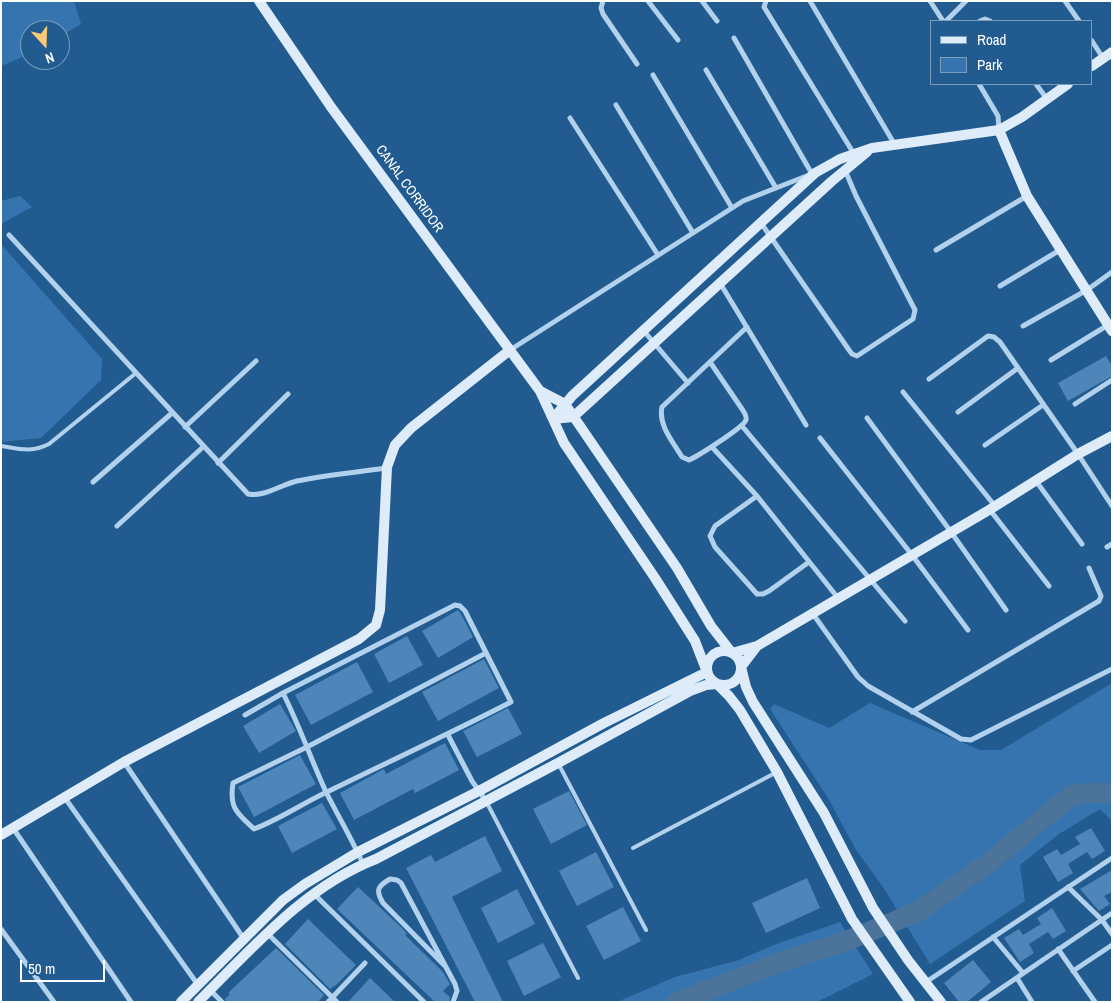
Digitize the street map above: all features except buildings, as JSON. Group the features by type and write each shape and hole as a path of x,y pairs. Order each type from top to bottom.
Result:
{"street":[{"name":"CANAL CORRIDOR","path":"259,1 331,107 540,390"},
{"path":"604,1 601,8 603,14 637,64"},
{"path":"648,1 678,40"},
{"path":"702,1 717,21"},
{"path":"766,1 764,7 854,154"},
{"path":"810,1 895,145"},
{"path":"930,1 943,20"},
{"path":"945,20 966,1"},
{"path":"1065,1 1078,20"},
{"path":"734,38 813,173"},
{"path":"1093,42 1107,55 1093,65"},
{"path":"706,70 776,188"},
{"path":"653,75 732,208"},
{"path":"980,85 998,116 999,130 1027,196 1110,328 1051,360"},
{"path":"1037,85 1047,99"},
{"path":"1,835 124,762 358,639 376,625 380,610 387,468 395,445 411,428 510,350 743,201 813,173 840,159 872,148 999,130 1022,117 1067,85"},
{"path":"616,105 693,233"},
{"path":"570,118 658,255"},
{"path":"552,419 573,417 771,236 872,148"},
{"path":"760,223 771,236 852,354 857,356 913,319 916,310 856,196 845,170"},
{"path":"552,419 572,396 813,173"},
{"path":"936,250 1027,196"},
{"path":"9,235 248,494 256,495 294,482 387,468"},
{"path":"1000,286 1060,250"},
{"path":"1023,326 1087,290 1112,272"},
{"path":"720,283 806,425"},
{"path":"710,362 746,416 746,421 742,426 712,447 689,460 682,457 663,425 660,415 662,407 747,327"},
{"path":"643,330 688,383"},
{"path":"929,379 988,336 994,337 1000,342 1112,506"},
{"path":"185,427 256,361"},
{"path":"958,412 1018,368"},
{"path":"1075,404 1112,380"},
{"path":"540,390 565,404 677,568 711,626 740,661 746,687 753,702 824,813 873,908 908,960 941,1002"},
{"path":"540,390 564,443 655,578 694,641 712,681 729,696 740,710 777,772 852,919 910,1002"},
{"path":"903,392 1049,586"},
{"path":"218,463 288,394"},
{"path":"985,445 1043,405"},
{"path":"93,482 172,413"},
{"path":"867,418 952,532 1006,610"},
{"path":"742,426 905,621"},
{"path":"707,672 708,661 715,653 726,651 732,653 757,646 952,532 1078,454 1112,436"},
{"path":"820,438 968,630"},
{"path":"117,526 203,447"},
{"path":"712,447 757,496 838,599"},
{"path":"1036,480 1082,544"},
{"path":"757,496 715,526 710,536 715,547 757,594 769,592 809,562"},
{"path":"912,712 1098,602 1101,596 1089,568"},
{"path":"245,715 283,692 455,605 460,606 465,611 511,702 448,735 326,792 273,821 254,829 236,811 231,794 233,783 307,747 486,653"},
{"path":"813,614 858,678 868,686 961,740 971,740 1112,669"},
{"path":"198,1002 313,893 363,864 558,764 690,691 706,685 728,685 738,678 741,667 757,646"},
{"path":"181,1002 283,900 296,890 358,852 479,791 604,723 707,672"},
{"path":"283,692 326,792 363,864"},
{"path":"448,735 472,781 486,801"},
{"path":"124,762 244,939"},
{"path":"64,798 198,984"},
{"path":"13,828 131,1002"},
{"path":"926,982 1112,858"},
{"path":"445,966 383,903 378,895 378,890 382,883 390,879 401,883 445,966 457,991 453,1002"},
{"path":"1068,888 1102,920 1112,934"},
{"path":"296,890 304,900"},
{"path":"313,893 424,1002"},
{"path":"981,1002 1112,913"},
{"path":"1,929 54,1002"},
{"path":"268,934 337,1002"},
{"path":"993,937 1023,973"},
{"path":"1073,971 1112,945"},
{"path":"1058,949 1094,1002"},
{"path":"328,1002 365,963"},
{"path":"1016,978 1032,1002"},
{"path":"210,990 222,1002"}],"lane":[{"path":"1,446 30,451 49,444 136,373"},
{"path":"558,764 646,930"},
{"path":"633,848 777,772"},
{"path":"486,801 578,978"}],"green space":[{"path":"1,1 74,1 81,24 70,31 70,20 20,20 20,58 1,66"},
{"path":"20,196 32,207 1,224 1,201"},
{"path":"1,244 102,359 101,380 41,438 1,442"},
{"path":"1112,683 1112,821 1100,809 1059,834 1020,865 1025,901 930,964 883,887 856,850 828,798 770,709 774,704 829,728 870,703 980,750 1001,750"},
{"path":"840,922 873,974 817,1002 754,1002 753,1000 750,1002 617,1002 675,977 739,960 776,944"}],"waterway":[{"path":"677,1002 783,961 844,942 917,912 987,864 1072,795 1112,793"}]}
